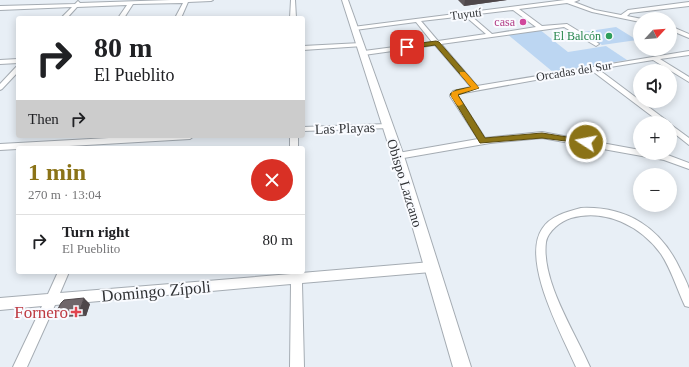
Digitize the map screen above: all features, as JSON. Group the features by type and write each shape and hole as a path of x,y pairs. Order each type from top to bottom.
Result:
{"main road":[{"name":"Obispo Lazcano","path":"345,0 398,156 462,367"}],"street":[{"path":"66,16 81,0"},
{"path":"179,16 186,0"},
{"path":"0,8 211,0"},
{"path":"293,0 293,16"},
{"name":"Tuyutí","path":"355,28 577,0"},
{"path":"568,1 594,11 633,19"},
{"path":"122,16 131,3"},
{"path":"622,17 628,12 689,4"},
{"path":"514,8 542,29"},
{"path":"466,14 491,36"},
{"path":"417,20 475,88"},
{"path":"305,48 362,49 436,43 565,26 569,26 596,44"},
{"path":"677,31 689,36"},
{"name":"Orcadas del Sur","path":"483,141 454,96 454,94 458,91 689,53"},
{"path":"653,58 689,80"},
{"path":"0,62 16,62"},
{"path":"592,68 657,116"},
{"path":"0,88 16,70"},
{"name":"Las Playas","path":"305,129 387,126"},
{"path":"677,132 689,142"},
{"path":"398,156 483,141 549,136 633,152"},
{"path":"20,146 163,138"},
{"path":"0,147 16,146"},
{"path":"673,160 689,166"},
{"path":"582,367 544,279 540,262 541,242 543,235 560,218 578,212 595,211 615,215 638,226 656,239 664,250 689,302"},
{"name":"Domingo Zípoli","path":"0,304 296,276 431,267"},
{"path":"20,367 63,274"},
{"path":"296,276 297,367"}],"shaded area":[{"name":"El Balcón","path":"616,27 633,38 633,41 602,45 583,32"},
{"path":"539,29 568,52 606,46 627,60 553,72 507,34"}],"building":[{"path":"84,298 80,310 57,311 64,300"}],"slow traffic":[{"path":"459,104 454,96 455,92 475,88 462,73"}],"place":[{"name":"casa","path":"523,22"},
{"name":"El Balcón","path":"609,36"},
{"name":"Fornero","path":"76,312"}],"route":[{"path":"407,47 436,43 475,88 455,92 454,96 483,141 542,135 586,142"}]}
